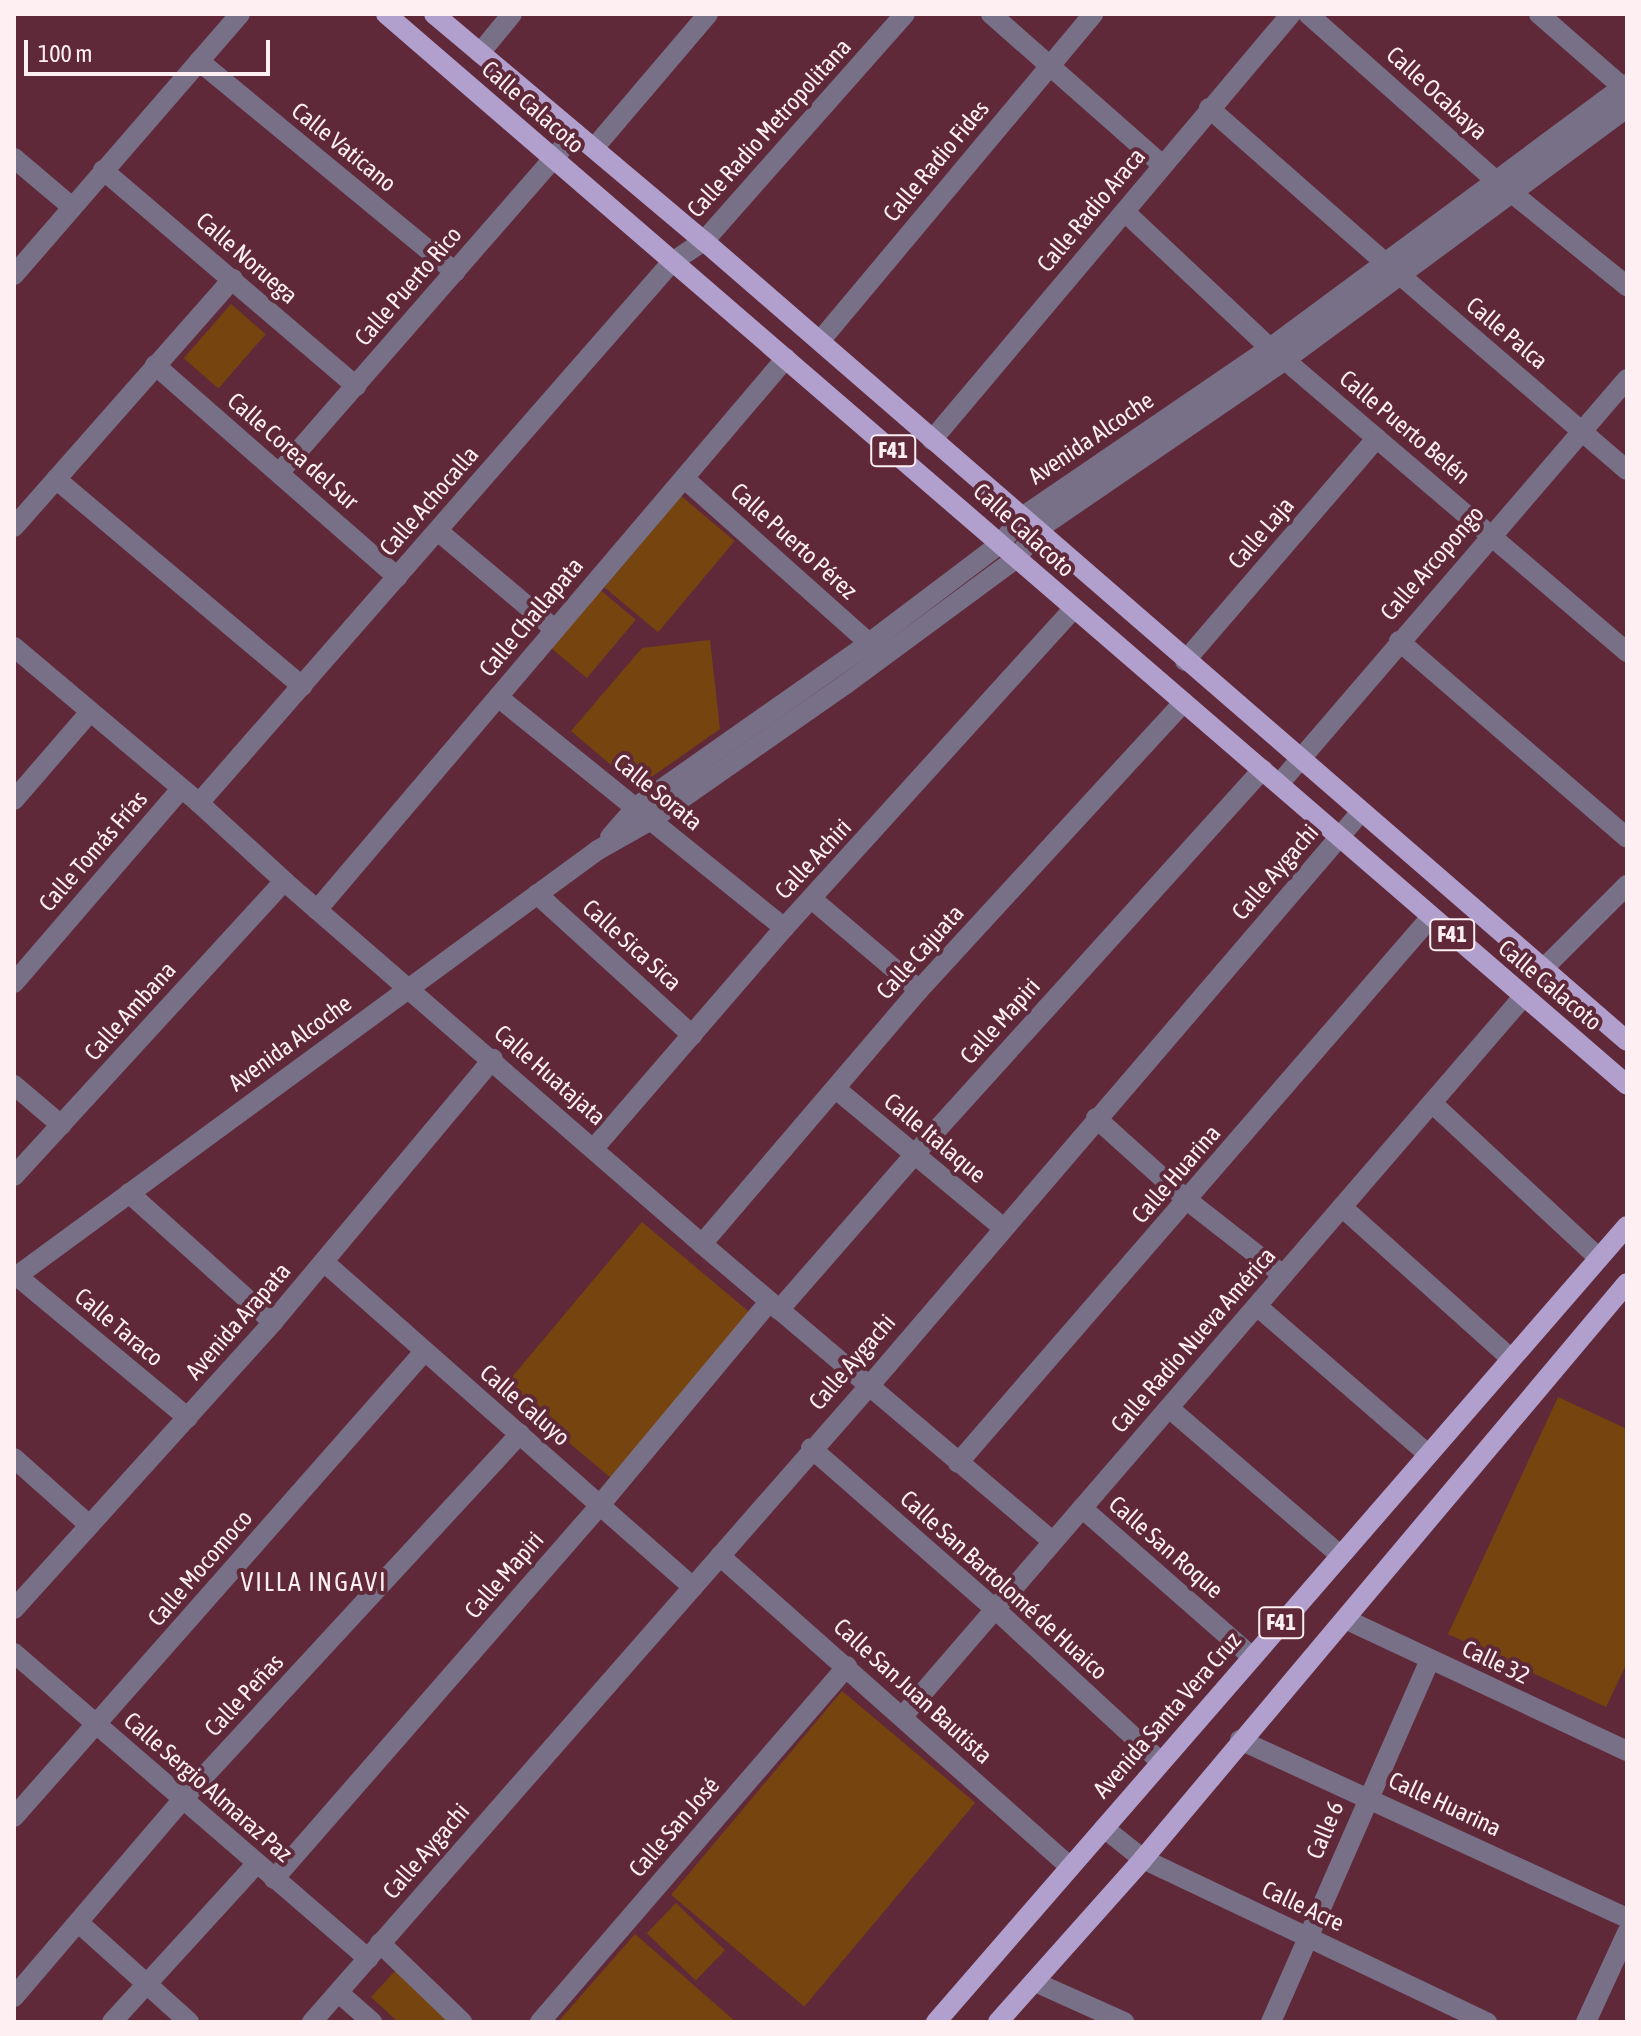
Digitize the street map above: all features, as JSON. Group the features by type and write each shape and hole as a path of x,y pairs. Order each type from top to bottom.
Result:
{"main road":[{"name":"Calle Calacoto","path":"386,14 1627,1085"},
{"name":"Calle Calacoto","path":"434,14 704,241 1360,813 1627,1041"},
{"name":"Avenida Santa Vera Cruz","path":"936,2022 1627,1226"},
{"name":"F41","path":"998,2022 1143,1859 1627,1283"}],"street":[{"path":"14,275 240,14"},
{"path":"480,53 512,14"},
{"path":"594,148 708,14"},
{"name":"Calle Radio Metropolitana","path":"704,241 905,14"},
{"path":"991,14 1162,165"},
{"name":"Calle Radio Fides","path":"820,341 1093,14"},
{"name":"Calle Radio Araca","path":"932,440 1291,14"},
{"name":"Calle Ocabaya","path":"1308,14 1504,186 1627,286"},
{"path":"1539,14 1625,87"},
{"name":"Calle Vaticano","path":"199,61 455,272"},
{"name":"Avenida Alcoche","path":"15,1277 598,850 1001,543 1277,354 1392,269 1504,186 1625,87"},
{"name":"Calle Palca","path":"1209,108 1627,470"},
{"name":"Avenida Alcoche","path":"1504,186 1627,108"},
{"name":"Calle Puerto Rico","path":"279,473 576,133"},
{"path":"14,158 72,207"},
{"name":"Calle Noruega","path":"103,170 356,386"},
{"name":"Calle Puerto Belén","path":"1125,212 1277,354 1492,533 1627,652"},
{"name":"Calle Achocalla","path":"199,803 671,263 704,241"},
{"path":"14,527 233,279"},
{"name":"Calle Challapata","path":"317,910 553,628 685,479 786,358"},
{"name":"Calle Corea del Sur","path":"155,365 397,577"},
{"name":"Calle Arcopongo","path":"1279,784 1627,379"},
{"name":"Calle Laja","path":"1185,661 1377,438"},
{"path":"56,479 302,686"},
{"name":"Calle Puerto Pérez","path":"685,479 869,643"},
{"name":"Avenida Alcoche","path":"643,814 846,684 1017,558 1029,524"},
{"path":"438,531 553,628"},
{"name":"Calle Achiri","path":"595,1147 784,928 813,900 1073,609"},
{"path":"1399,641 1627,838"},
{"name":"Calle Huatajata","path":"14,647 199,803 317,910 595,1147 702,1244 871,1384 958,1463 1053,1542"},
{"name":"Calle Sorata","path":"498,697 784,928"},
{"name":"Calle Cajuata","path":"702,1244 919,990 1184,702"},
{"path":"14,800 90,712"},
{"name":"Calle Mapiri","path":"274,1879 774,1306 1263,769"},
{"name":"Calle Tomás Frías","path":"14,983 181,789"},
{"name":"Calle Aygachi","path":"312,2022 811,1448 871,1384 1002,1227 1360,813"},
{"name":"Calle Ambana","path":"14,1176 284,881"},
{"path":"1543,969 1627,885"},
{"name":"Calle Sica Sica","path":"537,894 692,1035"},
{"path":"813,900 919,990"},
{"name":"Calle Huarina","path":"958,1463 1431,917"},
{"name":"Calle Radio Nueva América","path":"902,1717 1523,997"},
{"name":"Avenida Arapata","path":"14,1609 273,1322 493,1059"},
{"path":"14,1085 61,1125"},
{"name":"Calle Italaque","path":"836,1089 1002,1227"},
{"path":"1432,1103 1598,1257"},
{"path":"1096,1118 1187,1200 1283,1275"},
{"path":"129,1193 273,1322"},
{"path":"1342,1207 1510,1358"},
{"name":"Calle Caluyo","path":"324,1262 693,1587"},
{"name":"Calle Taraco","path":"15,1277 188,1418"},
{"path":"1257,1306 1428,1454"},
{"name":"Calle Mocomoco","path":"14,1817 424,1352"},
{"path":"1169,1408 1340,1555"},
{"name":"Calle Peñas","path":"14,1997 183,1799 520,1434"},
{"name":"Calle San Bartolomé de Huaico","path":"811,1448 995,1609 1161,1762"},
{"path":"14,1458 88,1524"},
{"name":"Calle San Roque","path":"1082,1508 1252,1657"},
{"name":"Calle San Juan Bautista","path":"720,1556 1070,1867"},
{"name":"Calle 32","path":"1345,1619 1627,1751"},
{"name":"Calle Sergio Almaraz Paz","path":"14,1653 274,1879 374,1951 462,2022"},
{"name":"Calle 6","path":"1271,2022 1367,1797 1430,1660"},
{"name":"Calle San José","path":"540,2022 847,1666"},
{"name":"Calle Huarina","path":"1240,1740 1627,1918"},
{"name":"Calle Acre","path":"1104,1828 1143,1859 1487,2022"},
{"path":"112,2022 257,1863"},
{"path":"79,1923 189,2022"},
{"path":"1586,2022 1627,1933"},
{"path":"1035,1982 1124,2022"},
{"path":"339,1993 372,2022"}],"shaded area":[{"path":"231,304 266,334 218,389 184,358"},
{"path":"681,496 735,541 658,632 605,587"},
{"path":"599,589 636,620 587,678 550,647"},
{"path":"710,640 720,729 637,787 571,731 642,648"},
{"path":"642,1222 749,1312 610,1477 503,1387"},
{"path":"1558,1397 1627,1429 1627,1663 1606,1707 1448,1634"},
{"path":"842,1691 975,1803 804,2007 671,1895"},
{"path":"676,1903 725,1950 696,1980 647,1933"},
{"path":"635,1934 736,2022 558,2022"},
{"path":"397,1969 454,2022 398,2022 371,1997"}],"district":[{"name":"VILLA INGAVI","path":"314,1583"}]}
